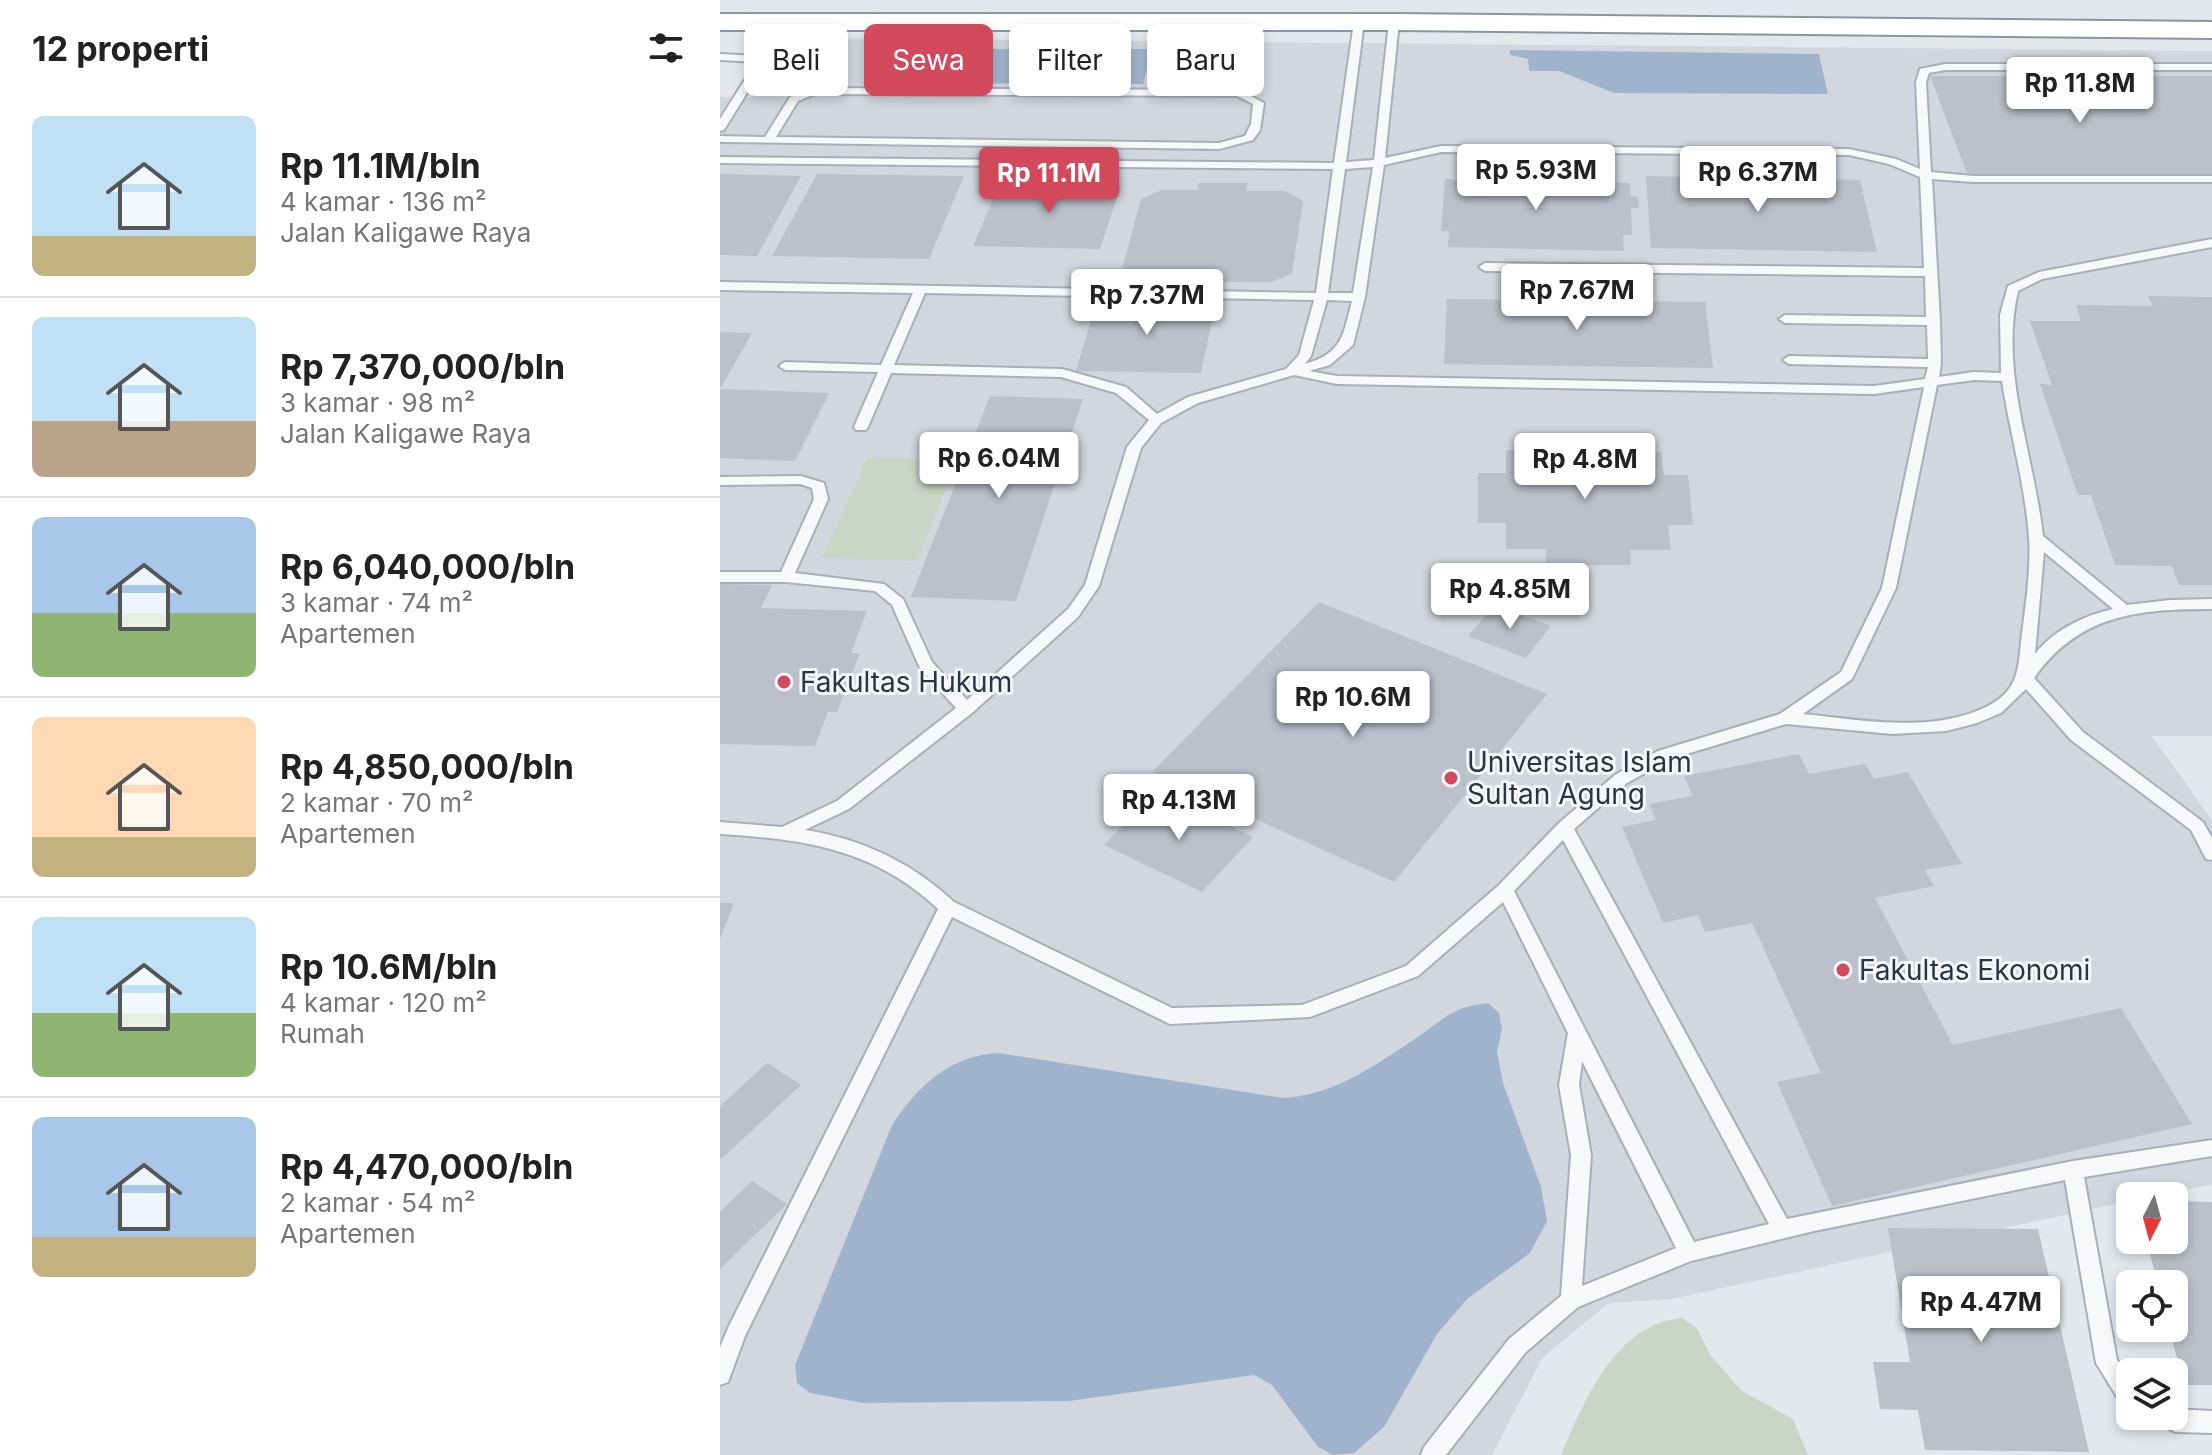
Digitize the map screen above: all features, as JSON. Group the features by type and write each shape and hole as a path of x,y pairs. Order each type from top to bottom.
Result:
{"highway":[{"path":"720,6 2212,15"},
{"path":"720,22 1359,10"},
{"path":"1393,10 2212,30"}],"lane":[{"path":"1291,371 1305,356 1322,295 1359,10"},
{"path":"784,833 843,805 966,709 1073,613 1092,586 1134,447 1156,420 1193,400 1325,362 1347,345 1359,297 1379,163 1393,10"},
{"path":"720,57 744,58"},
{"path":"720,828 784,833 890,861 932,889 948,907 1170,1016 1303,1012 1412,971 1505,890 1565,827 1621,779 1664,755 1786,718 1847,675 1889,588 1935,363 1924,175 1921,82 1924,71 1945,67 2212,67"},
{"path":"720,139 768,140 884,142 1166,145 1234,144 1249,139 1254,132 1259,103 1239,93 814,91 794,99 768,140"},
{"path":"720,128 744,92"},
{"path":"877,162 884,142"},
{"path":"981,164 990,143"},
{"path":"1150,165 1166,145"},
{"path":"720,160 1338,166 1379,163 1441,149 1849,152 1892,161 1924,175 1973,179 2212,179"},
{"path":"2212,243 2039,276 2012,289 2004,310 2010,377 2036,538 2025,678 2077,736 2205,828 2212,854"},
{"path":"1485,267 1928,272"},
{"path":"720,286 1359,297"},
{"path":"861,427 921,288"},
{"path":"1785,319 1934,321"},
{"path":"1789,360 1935,363"},
{"path":"785,366 1062,373 1121,390 1156,420"},
{"path":"1291,371 1337,380 1874,390 1974,376 2010,377"},
{"path":"720,481 801,480 819,486 821,499 786,577"},
{"path":"2036,538 2124,610"},
{"path":"720,577 786,577 879,587 898,602 925,664 966,709"},
{"path":"1786,718 1893,728 1954,725 1998,708 2051,646 2081,624 2124,610 2176,603 2212,604"},
{"path":"1565,827 1782,1229"},
{"path":"1505,890 1689,1252"},
{"path":"720,1375 736,1333 948,907"},
{"path":"1571,1300 1581,1155 1569,1085 1578,1031"},
{"path":"1432,1455 1517,1346 1571,1300 1689,1252 1782,1229 2073,1170 2212,1148"},
{"path":"2073,1170 2107,1363 2116,1377"},
{"path":"2188,1421 2212,1422"}],"shaded area":[{"name":"Universitas Islam Sultan Agung","path":"848,38 864,39 864,96 993,96 993,40 1009,40 1009,96 1131,96 1131,41 1147,41 1147,96 1264,96 1264,42 2212,51 2212,736 2152,736 2212,820 2212,1184 2188,1189 2188,1182 2116,1182 2116,1204 1671,1299 1609,1303 1543,1357 1492,1455 720,1455 720,97 848,96"}],"green space":[{"path":"868,457 957,460 917,561 822,558"},
{"path":"1682,1318 1697,1328 1711,1356 1742,1391 1793,1419 1808,1455 1561,1455 1592,1389 1621,1349 1638,1334 1659,1323"}],"water":[{"path":"993,49 1009,49 1009,84 993,83"},
{"path":"1131,49 1147,49 1143,84 1131,84"},
{"path":"1510,50 1819,54 1828,94 1614,93 1559,71 1529,71 1528,59 1510,55"},
{"path":"1488,1003 1499,1013 1502,1029 1497,1052 1503,1083 1541,1187 1547,1221 1530,1253 1467,1299 1437,1334 1384,1427 1354,1453 1333,1455 1318,1447 1272,1385 1254,1375 1069,1401 863,1403 810,1393 797,1383 795,1365 892,1125 924,1086 950,1067 980,1055 998,1053 1283,1098 1301,1096 1351,1078 1455,1012"}],"building":[{"path":"1930,76 2212,76 2212,175 1968,176"},
{"path":"1482,165 1527,165 1527,181 1630,183 1631,196 1638,197 1639,208 1631,208 1632,235 1623,235 1624,251 1448,247 1449,231 1441,231 1445,179 1481,180"},
{"path":"720,174 801,176 757,256 720,255"},
{"path":"817,174 964,176 929,259 772,256"},
{"path":"1646,176 1860,180 1877,252 1651,248"},
{"path":"1031,179 1087,180 1085,184 1121,185 1100,249 973,246 1000,183 1029,183"},
{"path":"1199,183 1248,183 1246,191 1285,191 1303,201 1292,274 1271,282 1137,281 1121,273 1141,199 1162,190 1197,190"},
{"path":"1550,286 1601,286 1602,301 1705,302 1713,368 1444,364 1447,299 1550,300"},
{"path":"2148,296 2212,297 2212,585 2179,585 2172,566 2115,565 2091,495 2078,495 2040,384 2052,385 2030,321 2081,321 2076,305 2153,306"},
{"path":"1097,300 1216,302 1201,373 1076,371"},
{"path":"720,332 752,333 720,389"},
{"path":"720,389 829,393 795,461 720,458"},
{"path":"990,396 1083,399 1016,601 911,597"},
{"path":"1543,438 1622,438 1623,451 1661,452 1664,475 1688,475 1693,525 1668,525 1671,550 1630,550 1631,565 1546,565 1546,549 1506,549 1506,523 1478,523 1478,473 1506,473 1506,450 1544,450"},
{"name":"Fakultas Hukum","path":"720,584 772,585 761,608 867,611 851,653 860,653 837,712 828,712 815,746 720,744"},
{"path":"1319,602 1547,694 1394,882 1152,772"},
{"path":"1495,605 1551,626 1526,658 1468,636"},
{"name":"Fakultas Ekonomi","path":"1799,754 1809,774 1865,764 1874,779 1908,772 1962,864 1925,870 1934,886 1875,898 1953,1045 2121,1008 2192,1124 1832,1206 1777,1082 1821,1073 1752,923 1705,932 1698,915 1663,923 1622,827 1656,820 1649,804 1693,796 1684,776"},
{"path":"1156,792 1253,837 1202,892 1104,845"},
{"path":"720,903 734,903 720,939"},
{"path":"767,1063 801,1085 720,1160 720,1106"},
{"path":"752,1181 787,1204 720,1269 720,1212"},
{"path":"2188,1201 2212,1202 2212,1385 2188,1385 2188,1358 2177,1358 2173,1342 2188,1342 2188,1270 2154,1270 2150,1254 2188,1254"},
{"path":"1888,1228 2038,1229 2089,1452 1925,1450 1918,1410 1880,1409 1873,1362 1910,1362"}],"place":[{"name":"Fakultas Hukum","path":"784,682"},
{"name":"Universitas Islam Sultan Agung","path":"1451,778"},
{"name":"Fakultas Ekonomi","path":"1843,970"}]}
